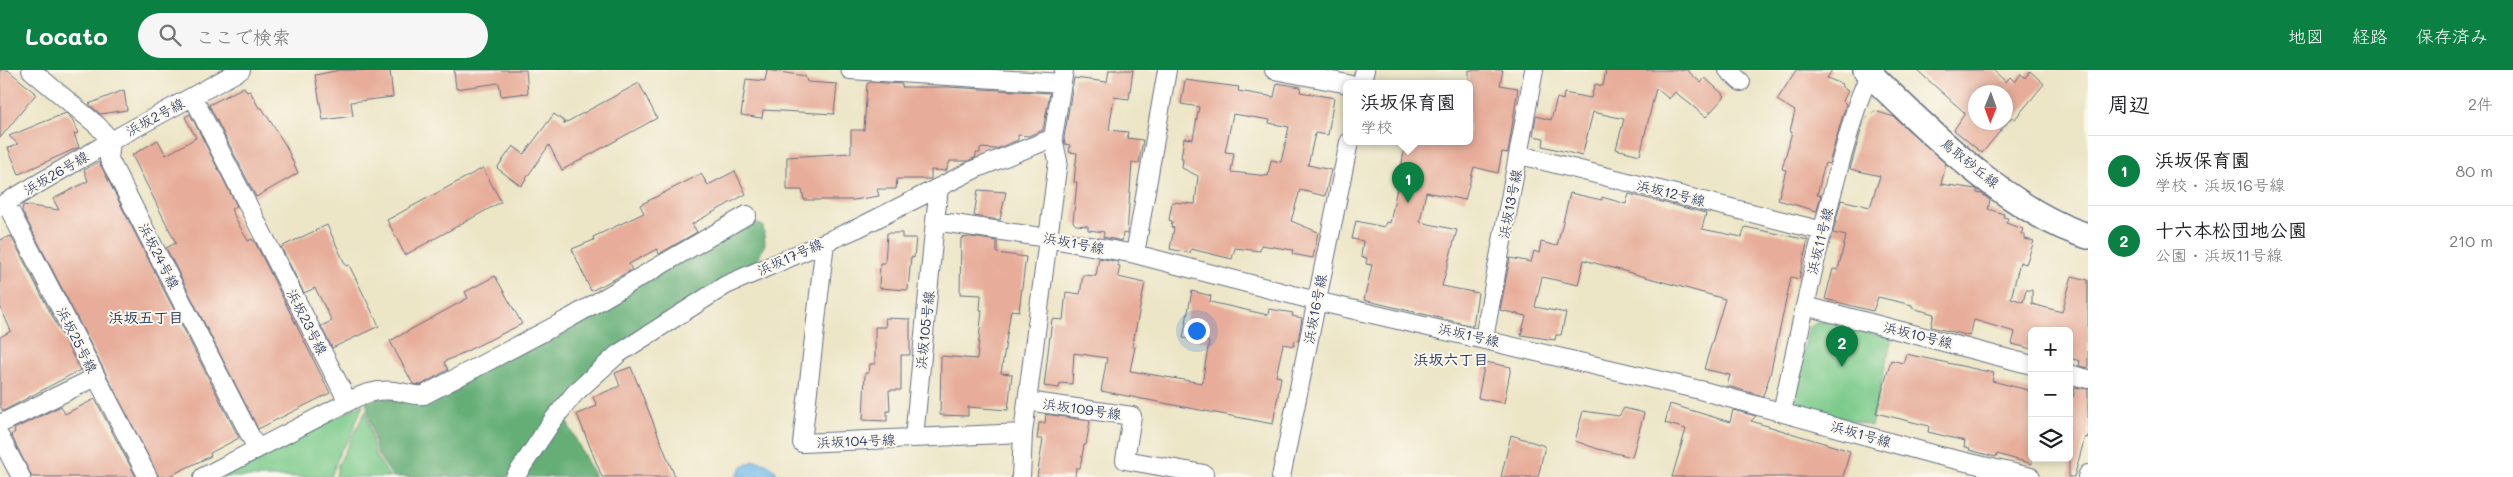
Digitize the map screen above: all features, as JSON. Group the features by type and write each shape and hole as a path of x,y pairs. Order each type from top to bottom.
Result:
{"main road":[{"name":"鳥取砂丘線","path":"1871,71 1963,161 2023,204 2070,231 2088,236"}],"street":[{"name":"浜坂2号線","path":"30,70 98,126 111,141 241,70"},
{"path":"850,70 1063,76 1053,138 1058,160 1023,433 1021,477"},
{"path":"1135,254 1167,70"},
{"name":"浜坂13号線","path":"1484,338 1520,154 1534,70"},
{"path":"1728,70 1741,82"},
{"path":"1281,71 1343,83"},
{"name":"浜坂11号線","path":"1782,412 1823,231 1853,118 1871,71"},
{"name":"浜坂23号線","path":"193,97 348,402"},
{"name":"浜坂17号線","path":"515,477 553,420 575,393 618,354 726,285 825,242 976,170 1053,138"},
{"name":"浜坂26号線","path":"3,204 111,141"},
{"name":"浜坂24号線","path":"111,141 109,159 257,449"},
{"name":"浜坂16号線","path":"1281,477 1348,145"},
{"name":"浜坂12号線","path":"1520,154 1823,231"},
{"path":"936,221 939,188"},
{"name":"浜坂25号線","path":"3,204 148,477"},
{"path":"202,477 368,392 380,390 397,391 414,396 424,395 570,318 747,215"},
{"name":"浜坂1号線","path":"936,221 1135,254 1316,301 1484,338 1700,390 1936,455 2031,477"},
{"name":"浜坂105号線","path":"914,438 936,221"},
{"name":"浜坂104号線","path":"825,242 802,443 1023,433"},
{"name":"浜坂10号線","path":"1805,306 2028,363"},
{"path":"2073,375 2088,379"},
{"path":"0,424 96,377"},
{"name":"浜坂109号線","path":"1027,401 1132,416 1125,460 1204,474"},
{"path":"0,437 22,477"}],"green space":[{"path":"754,222 763,226 765,244 756,264 656,319 614,350 508,477 393,477 377,454 366,401 379,398 404,400 739,227"},
{"path":"1821,321 1892,338 1871,426 1800,407 1793,397 1809,327"},
{"path":"363,404 350,438 340,451 331,477 221,477"},
{"path":"366,410 375,455 390,477 336,477 338,465"},
{"path":"564,416 595,477 522,477"}],"water":[{"path":"753,461 768,464 774,469 778,477 736,477 741,468"}],"building":[{"path":"0,70 8,70 36,94 0,138"},
{"path":"340,70 390,70 393,97 351,102 353,116 323,120 315,75"},
{"path":"454,70 526,70 528,93 501,96 499,83 456,89"},
{"path":"767,70 805,76 807,82 837,84 834,114 763,110 762,118 741,115 746,79 765,81"},
{"path":"1109,70 1133,70 1129,99 1114,97 1109,130 1128,132 1127,138 1143,140 1139,163 1132,162 1127,234 1123,233 1122,241 1103,237 1104,232 1088,230 1088,226 1076,225 1073,222 1077,182 1074,182 1077,153 1069,152 1070,145 1065,144 1064,138 1074,78 1107,82"},
{"path":"1469,70 1503,70 1500,85 1518,88 1508,153 1502,152 1498,173 1474,167 1465,200 1426,192 1420,222 1457,230 1442,286 1478,293 1473,326 1364,300 1372,265 1366,264 1367,258 1361,257 1363,241 1352,239 1356,221 1384,227 1386,222 1390,223 1405,145 1473,145 1473,80 1469,80"},
{"path":"1606,70 1687,70 1701,83 1705,78 1725,96 1706,117 1675,92 1669,99 1656,88 1640,155 1616,149 1624,119 1593,112 1582,156 1543,146 1544,138 1533,136 1536,116 1551,120 1557,98 1563,100 1564,93 1591,98 1595,84 1603,86"},
{"path":"1796,70 1832,70 1827,78 1842,84 1842,87 1848,91 1843,101 1846,104 1829,164 1825,163 1817,195 1821,195 1817,211 1778,200 1786,170 1782,169 1792,132 1790,131 1795,111 1777,100"},
{"path":"1917,70 1993,70 2006,82 2010,77 2015,82 2021,74 2025,78 2030,71 2044,84 2015,119 2013,118 2013,85 1968,85 1968,130 2001,130 1982,153 1954,130 1965,113"},
{"path":"1185,80 1239,87 1238,91 1274,97 1277,83 1301,87 1300,92 1334,98 1328,135 1315,133 1308,165 1331,170 1325,196 1300,190 1291,221 1318,232 1313,258 1292,254 1293,250 1261,245 1260,251 1235,248 1232,259 1191,249 1190,253 1170,249 1174,228 1171,227 1172,221 1169,220 1172,202 1195,204 1198,176 1182,168 1183,158 1181,158 1184,138 1193,139 1199,107 1181,104","holes":["1233,114 1270,120 1269,123 1289,127 1281,162 1271,160 1268,176 1231,172 1234,153 1225,152"]},
{"path":"870,82 902,84 902,87 948,87 1050,93 1043,130 1028,136 1018,135 1018,140 996,149 980,148 980,153 976,153 976,157 968,161 950,161 946,171 931,170 931,179 897,179 896,189 877,189 879,196 854,200 804,200 802,190 787,190 787,157 851,153 851,130 864,130 867,84"},
{"path":"639,83 657,118 562,170 549,145 521,186 497,168 513,146 524,154 554,114 565,122 563,124"},
{"path":"244,87 247,92 250,91 259,108 262,108 286,146 298,173 256,197 209,105"},
{"path":"124,90 127,110 100,114 89,104"},
{"path":"1875,111 1894,117 1946,164 1941,184 1977,189 1977,193 1990,200 1988,209 2004,214 2003,217 2008,218 2006,223 2023,229 2021,234 2025,235 2025,239 2034,241 2026,264 2020,262 2011,298 2023,302 2026,290 2032,290 2032,304 2062,312 2072,276 2088,280 2088,368 2079,366 2080,361 2073,359 2073,327 2028,327 2028,348 2012,344 2015,332 1974,320 1970,336 1931,327 1934,314 1912,308 1912,305 1878,297 1873,311 1825,299 1833,269 1838,270 1846,236 1833,233 1841,200 1870,207 1880,176 1850,169 1864,120"},
{"path":"66,113 72,119 78,133 74,134 79,147 19,174 8,148 18,144 9,136"},
{"path":"190,114 237,206 231,209 240,227 248,241 252,239 256,244 330,393 258,429 166,248 176,243 132,155 158,140 166,155 196,138 185,117"},
{"path":"99,162 239,438 210,453 211,456 167,477 159,477 22,211 23,205 59,210 53,199 88,181 84,170"},
{"path":"483,168 501,202 405,255 387,220"},
{"path":"735,171 746,194 692,224 697,232 659,254 657,249 629,264 632,270 591,291 572,249 594,240 593,237 644,213 640,205 701,174 708,185"},
{"path":"978,190 1006,192 1000,220 974,216"},
{"path":"1570,193 1602,200 1602,197 1626,204 1629,194 1706,213 1702,229 1742,237 1745,227 1808,240 1799,279 1791,277 1770,375 1763,396 1727,386 1730,375 1704,369 1725,299 1584,260 1578,285 1542,277 1535,307 1566,313 1561,335 1556,335 1555,340 1521,335 1526,316 1500,310 1510,258 1531,262 1534,251 1539,253 1541,242 1557,246"},
{"path":"327,225 346,266 349,265 379,326 332,348 321,326 332,321 315,288 304,293 281,247"},
{"path":"887,233 902,233 902,238 916,238 914,258 911,257 908,290 879,288 880,263 885,263"},
{"path":"11,236 80,370 3,411 0,406 0,337 11,331 0,306 0,240"},
{"path":"971,237 997,241 997,253 1026,257 1019,311 1011,310 1001,373 1012,374 1008,410 968,407 968,416 940,415 941,356 977,359 982,310 980,310 981,295 960,294 961,238"},
{"path":"1099,258 1118,262 1117,265 1120,266 1118,277 1145,283 1132,347 1135,347 1130,371 1202,383 1209,342 1183,338 1192,291 1211,296 1210,302 1268,315 1269,309 1293,313 1292,316 1302,318 1298,341 1295,340 1294,346 1283,344 1276,376 1281,377 1273,424 1101,391 1107,358 1074,353 1072,384 1060,383 1059,388 1044,386 1052,319 1063,320 1066,292 1080,294 1083,275 1096,276"},
{"path":"495,276 522,324 444,362 448,370 421,385 413,384 390,341 468,298 465,292"},
{"path":"885,318 910,319 910,355 901,355 901,390 889,390 890,411 887,411 887,421 863,420 865,373 869,373 870,364 875,364 875,327 886,327"},
{"path":"1906,354 1994,373 1992,381 2028,390 2028,462 2032,462 2032,464 1997,454 1996,457 1969,450 1970,448 1964,447 1965,441 1928,432 1929,426 1876,413 1891,360 1903,363"},
{"path":"1485,362 1511,367 1504,403 1478,398"},
{"path":"631,367 675,477 602,477 577,414 597,406 593,397 620,386 615,373"},
{"path":"2075,387 2088,389 2088,438 2085,437 2074,477 2069,477 2069,462 2073,462 2073,397"},
{"path":"95,399 136,477 32,477 11,435 15,432 14,429 61,406 65,414"},
{"path":"1670,404 1730,422 1733,410 1756,416 1751,421 1850,451 1843,477 1672,477 1686,429 1665,423"},
{"path":"1624,408 1644,413 1632,457 1575,441 1583,411 1619,416"},
{"path":"1046,414 1090,421 1080,468 1076,468 1075,477 1037,477 1043,439 1037,439 1039,423 1045,423"},
{"path":"1511,435 1545,446 1538,477 1501,477"}],"place":[{"name":"浜坂保育園","path":"1408,203"},
{"name":"十六本松団地公園","path":"1842,367"}],"district":[{"name":"浜坂五丁目","path":"146,318"},
{"name":"浜坂六丁目","path":"1451,360"}]}
